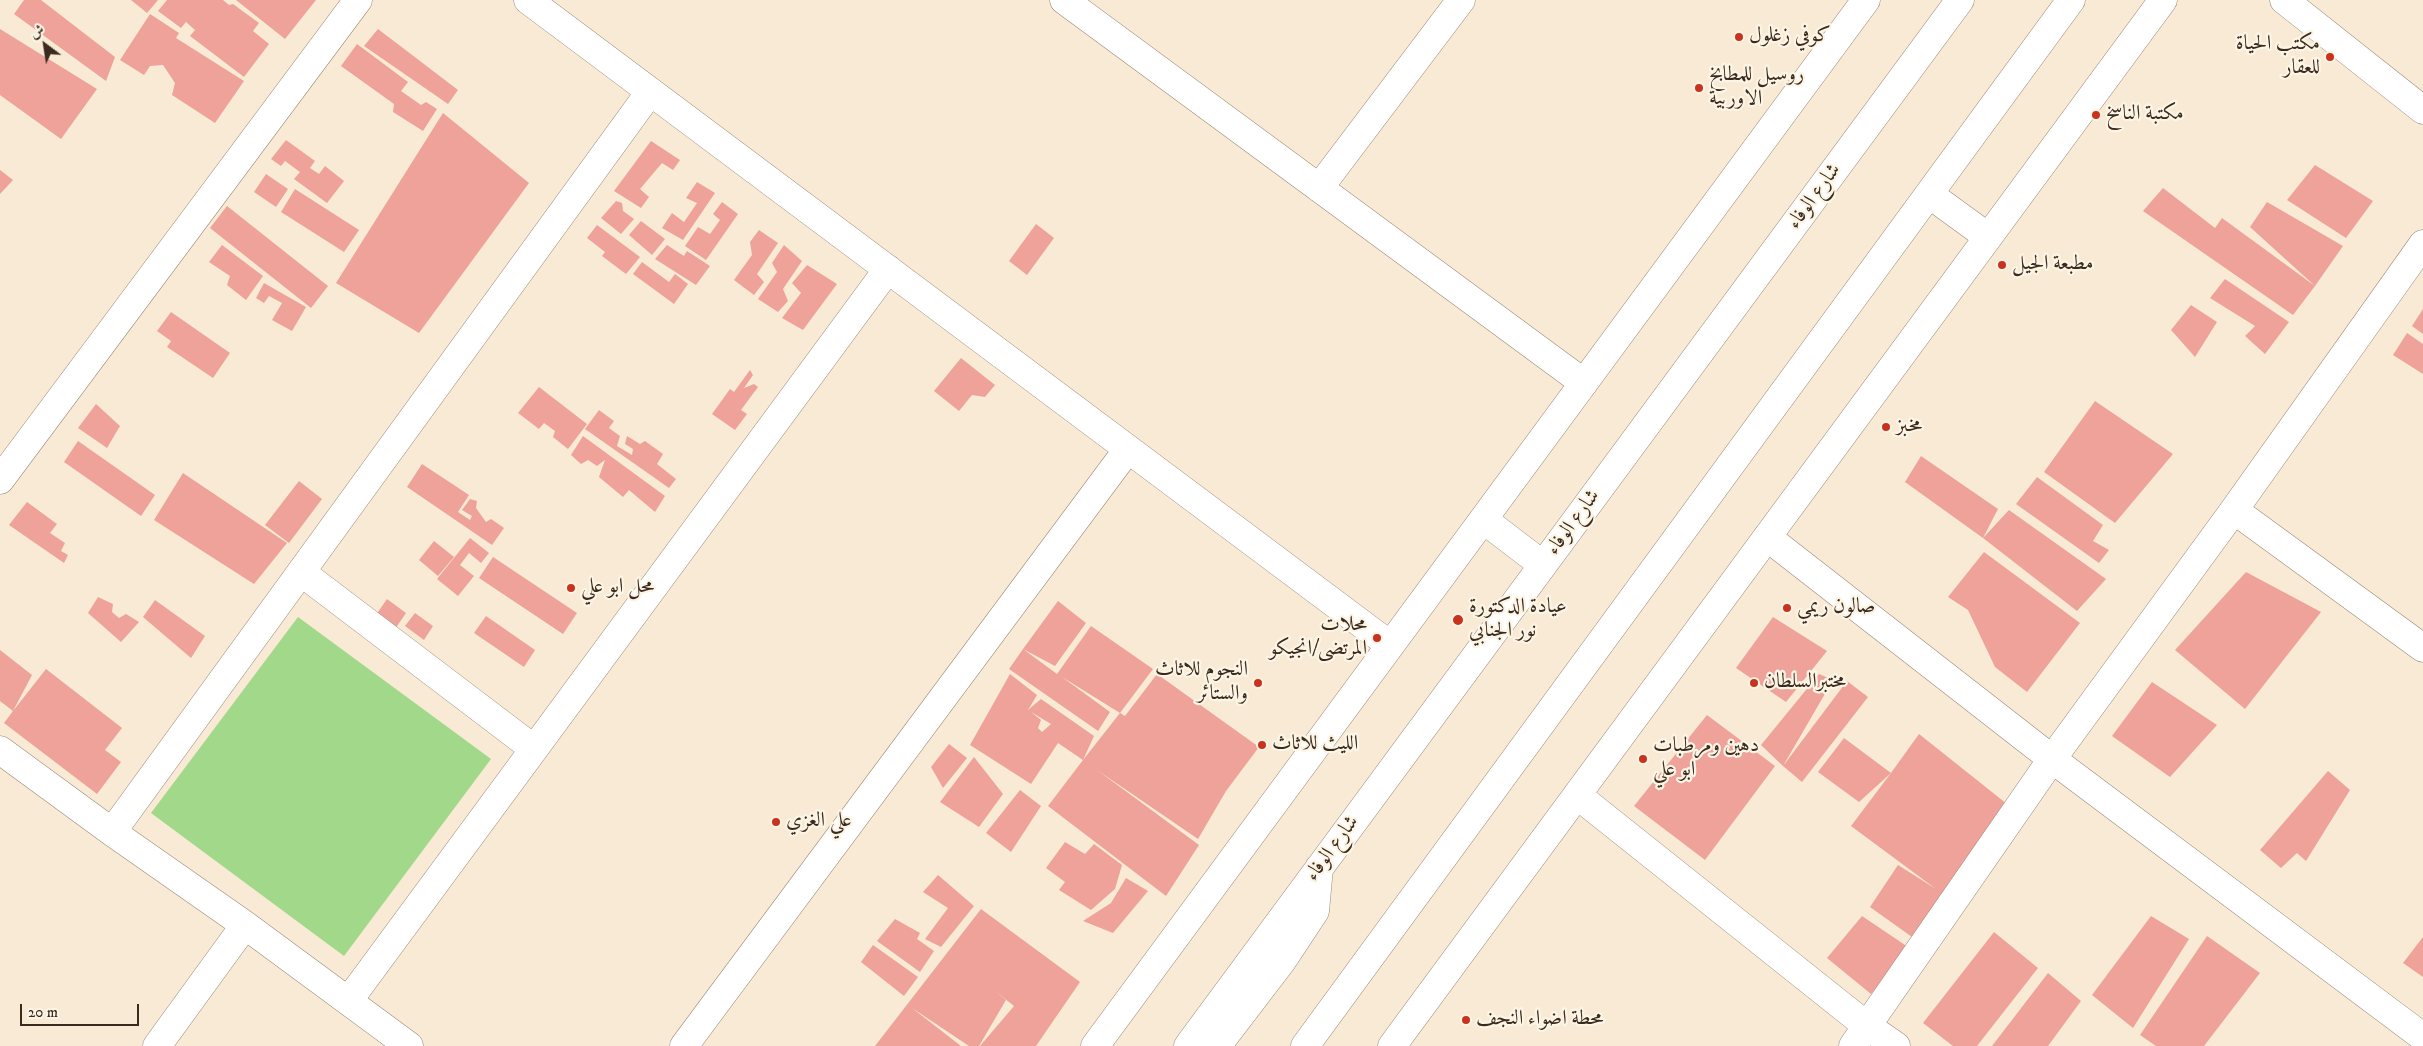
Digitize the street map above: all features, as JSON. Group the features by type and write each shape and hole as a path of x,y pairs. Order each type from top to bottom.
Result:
{"street":[{"path":"0,480 358,0"},
{"path":"1064,0 1584,383"},
{"path":"1319,188 1461,0"},
{"path":"1095,1046 1866,0"},
{"name":"شارع الوفاء","path":"1188,1046 1960,0"},
{"path":"1304,1046 2071,0"},
{"path":"1392,1046 2163,0"},
{"path":"2284,0 2423,110"},
{"path":"536,2 650,92 1390,645"},
{"path":"112,832 650,92"},
{"path":"1929,194 1988,237"},
{"path":"1860,1036 2052,759 2234,510 2423,244"},
{"path":"349,1000 888,269"},
{"path":"684,1046 1128,449"},
{"path":"2234,510 2423,648"},
{"path":"1484,520 1543,565"},
{"path":"1767,538 2052,759 2423,1037"},
{"path":"301,572 534,749"},
{"path":"0,750 349,1000 409,1046"},
{"path":"1577,795 1860,1036 1896,1046"},
{"path":"1217,1046 1282,961 1315,910 1319,868"},
{"path":"157,1046 245,925"}],"green space":[{"path":"298,617 491,759 344,956 151,813"}],"building":[{"path":"24,0 41,0 115,57 106,81 14,14"},
{"path":"131,0 158,0 147,13"},
{"path":"167,0 223,0 229,5 233,4 259,23 253,31 269,44 244,77 190,36 195,30 186,22 181,28 158,11"},
{"path":"236,0 316,0 285,39"},
{"path":"150,14 179,33 176,38 244,81 215,123 172,95 175,83 163,65 150,66 144,75 120,60"},
{"path":"0,29 97,89 61,139 0,95"},
{"path":"378,29 458,90 448,104 364,46"},
{"path":"357,44 408,82 401,91 421,105 426,102 437,109 423,131 393,112 394,104 341,66"},
{"path":"443,113 529,183 419,333 336,283"},
{"path":"286,140 315,161 310,168 319,174 325,166 344,181 327,203 294,179 300,172 285,161 281,166 271,159"},
{"path":"651,141 680,160 673,170 662,163 640,189 649,197 641,208 614,191"},
{"path":"2315,165 2373,201 2346,238 2287,200"},
{"path":"0,170 13,180 0,194"},
{"path":"266,174 288,189 276,207 254,192"},
{"path":"697,182 715,193 683,240 662,228 672,213 684,222 697,203 686,198"},
{"path":"2163,188 2215,228 2222,218 2315,286 2293,315 2143,211"},
{"path":"295,189 359,230 344,252 281,212"},
{"path":"616,201 622,203 623,211 634,219 621,234 601,218"},
{"path":"722,202 738,214 706,260 685,246 698,227 710,234 720,220 713,214"},
{"path":"2267,202 2343,246 2315,286 2250,227"},
{"path":"227,206 328,286 311,308 210,228"},
{"path":"641,221 665,239 652,255 629,235"},
{"path":"1036,224 1054,238 1027,275 1009,261"},
{"path":"597,225 640,257 626,274 602,256 605,252 587,238"},
{"path":"759,230 778,243 757,274 764,282 754,295 734,280 752,255 750,242"},
{"path":"222,245 263,276 246,300 227,285 230,276 209,262"},
{"path":"667,245 684,256 687,251 710,266 696,285 655,259"},
{"path":"784,245 802,261 783,289 788,301 778,312 758,299 777,272 772,263"},
{"path":"642,262 669,282 675,274 688,284 674,304 633,274"},
{"path":"807,265 837,284 803,330 782,318 801,293 792,283"},
{"path":"2225,279 2289,322 2265,354 2245,336 2255,326 2210,298"},
{"path":"264,283 306,307 292,331 272,320 282,303 269,296 264,303 256,298"},
{"path":"2191,305 2217,322 2195,357 2171,330"},
{"path":"2423,309 2423,334 2412,326"},
{"path":"171,312 230,353 213,378 167,347 171,341 157,331"},
{"path":"2407,333 2423,344 2423,374 2393,355"},
{"path":"961,358 995,385 985,397 972,395 959,411 934,391"},
{"path":"750,370 753,375 744,388 754,384 758,387 741,410 747,414 735,430 712,414 730,389 734,392"},
{"path":"539,387 587,424 568,449 553,437 555,431 544,423 539,429 518,413"},
{"path":"2095,401 2173,454 2115,523 2044,472"},
{"path":"96,404 120,426 107,448 78,428"},
{"path":"599,410 614,421 609,428 620,436 617,446 632,455 633,449 625,444 627,436 640,444 645,441 663,454 657,464 676,479 669,488 585,429"},
{"path":"583,436 665,496 655,512 629,490 623,497 599,477 605,460 597,466 588,460 581,464 571,455"},
{"path":"78,441 155,495 141,516 64,462"},
{"path":"1921,456 1998,509 1983,538 1905,482"},
{"path":"422,464 469,495 458,512 470,520 472,516 462,510 470,499 477,501 476,508 486,522 491,519 504,528 492,545 407,487"},
{"path":"183,473 287,543 254,584 154,520"},
{"path":"2037,477 2103,525 2093,541 2109,550 2099,563 2016,504"},
{"path":"299,481 322,499 289,543 265,525"},
{"path":"27,502 57,524 50,533 65,543 61,551 68,555 64,563 9,525"},
{"path":"2009,510 2106,579 2077,611 1983,538"},
{"path":"470,538 489,553 481,563 469,553 460,565 474,576 458,596 437,579"},
{"path":"434,541 454,557 438,576 419,560"},
{"path":"1984,552 2080,623 2027,692 1995,667 1968,610 1948,597"},
{"path":"493,557 577,613 563,634 479,578"},
{"path":"2246,572 2321,612 2245,709 2175,650"},
{"path":"98,597 113,604 112,612 119,618 126,614 139,622 121,642 88,613"},
{"path":"387,599 406,613 395,629 376,615"},
{"path":"155,600 205,636 191,658 143,617"},
{"path":"1058,601 1086,623 1055,666 1023,649"},
{"path":"415,613 433,626 424,640 405,626"},
{"path":"486,616 535,650 524,667 474,633"},
{"path":"1773,617 1827,651 1786,702 1736,668"},
{"path":"1091,626 1153,669 1120,713 1062,677 1110,712 1098,731 1009,669 1023,649 1057,674"},
{"path":"0,650 32,675 13,711 0,701"},
{"path":"46,669 122,728 105,750 121,762 97,794 4,723"},
{"path":"1010,674 1037,695 1028,710 1041,699 1094,736 1083,760 1058,743 1031,784 970,745","holes":["1031,712 1051,724 1042,732 1038,728 1041,720"]},
{"path":"1157,674 1259,747 1226,791 1198,839 1097,770 1199,845 1166,896 1048,806 1120,713 1125,716"},
{"path":"1819,674 1833,680 1783,766 1761,745"},
{"path":"1847,681 1868,697 1802,782 1783,766"},
{"path":"2152,682 2217,725 2170,777 2112,736"},
{"path":"1707,715 1775,766 1705,860 1634,806"},
{"path":"1919,734 2007,804 1912,937 1870,907 1898,865 1936,889 1851,826"},
{"path":"1844,738 1891,773 1859,802 1818,772"},
{"path":"949,744 967,758 943,788 931,767"},
{"path":"974,757 1003,794 979,827 940,802"},
{"path":"2328,771 2350,790 2306,861 2297,853 2281,868 2260,850"},
{"path":"1020,790 1041,806 1011,852 986,833"},
{"path":"1065,842 1085,854 1094,844 1122,865 1115,889 1091,910 1059,890 1065,882 1046,868"},
{"path":"938,875 974,906 941,947 925,939 948,908 923,892"},
{"path":"1126,878 1148,891 1113,933 1083,921 1111,903"},
{"path":"981,909 1080,982 1036,1046 980,1046 1014,1006 994,990 1006,1000 979,1046 969,1046 912,1008 961,1046 875,1046"},
{"path":"1862,916 1908,947 1871,994 1827,958"},
{"path":"2151,916 2189,939 2133,1028 2092,995"},
{"path":"895,919 920,933 917,939 934,951 920,972 877,941"},
{"path":"1994,932 2038,968 1977,1046 1953,1046 1923,1023"},
{"path":"2207,936 2260,973 2204,1046 2156,1046 2140,1035"},
{"path":"2423,937 2423,977 2403,963"},
{"path":"873,945 918,977 904,996 861,962"},
{"path":"2048,973 2081,1001 2048,1046 1992,1046"}],"place":[{"name":"كوفي زغلول","path":"1739,37"},
{"name":"مكتب الحياة للعقار","path":"2330,57"},
{"name":"روسيل للمطابخ الاوربية","path":"1699,88"},
{"name":"مكتبة الناسخ","path":"2096,115"},
{"name":"مطبعة الجيل","path":"2002,265"},
{"name":"مخبز","path":"1886,427"},
{"name":"محل ابو علي","path":"571,588"},
{"name":"صالون ريمي","path":"1787,608"},
{"name":"عيادة الدكتورة نور الجنابي","path":"1458,620"},
{"name":"محلات المرتضى/انجيكو","path":"1377,638"},
{"name":"النجوم للاثاث والستائر","path":"1258,683"},
{"name":"مختبرالسلطان","path":"1754,683"},
{"name":"الليث للاثاث","path":"1262,745"},
{"name":"دهين ومرطبات ابو علي","path":"1643,759"},
{"name":"علي الغزي","path":"776,822"},
{"name":"محطة اضواء النجف","path":"1466,1020"}]}
